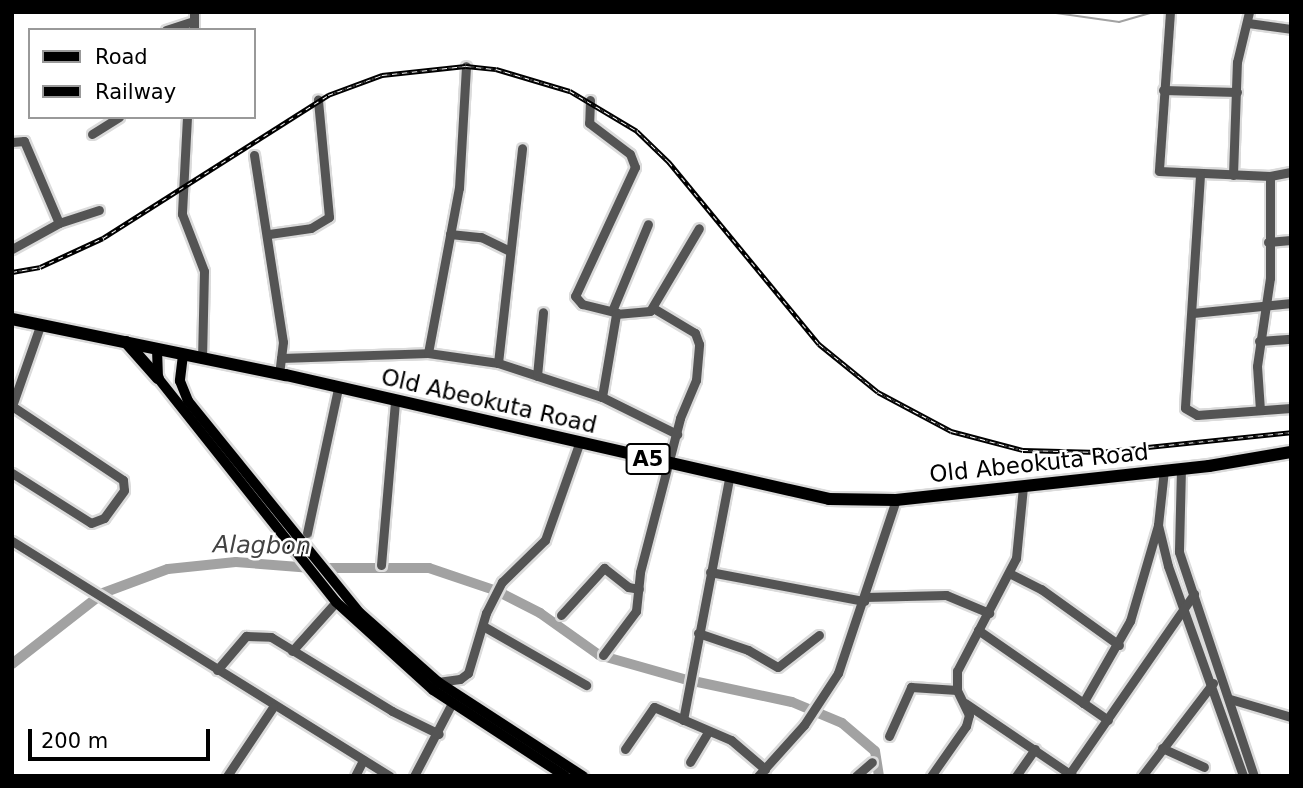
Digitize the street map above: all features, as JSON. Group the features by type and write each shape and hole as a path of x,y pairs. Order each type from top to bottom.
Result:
{"highway":[{"name":"Old Abeokuta Road","path":"12,319 279,374 829,499 895,500 1181,468 1291,452"},
{"path":"126,342 158,378"}],"main road":[{"path":"157,349 158,378 310,559"},
{"path":"183,355 180,381 188,401 324,578 336,602 435,686 583,776"},
{"path":"324,578 452,703 565,776"}],"street":[{"path":"1170,12 1159,171 1200,175 1270,176 1291,172"},
{"path":"1233,175 1238,53 1249,12"},
{"path":"172,28 194,21"},
{"path":"1248,23 1291,29"},
{"path":"428,354 450,234 464,126 466,66"},
{"path":"1163,90 1237,92"},
{"path":"269,234 311,228 329,218 318,100"},
{"path":"590,100 589,123 630,154 635,164 575,296 582,304 614,312 642,314 653,308 699,228"},
{"path":"92,134 116,119"},
{"path":"187,119 182,214 204,271 202,359"},
{"path":"12,142 24,141 60,223"},
{"path":"498,363 508,250 519,201 522,148"},
{"path":"254,155 269,234 281,358 279,374"},
{"path":"1200,175 1185,408 1197,415 1291,408"},
{"path":"1260,410 1259,341 1265,306 1270,176"},
{"path":"12,249 60,223 99,210"},
{"path":"602,397 614,312 649,224"},
{"path":"450,234 481,237 508,250"},
{"path":"1268,242 1291,240"},
{"path":"1193,313 1291,303"},
{"path":"603,655 635,615 669,464 694,387 699,344 690,327 653,308"},
{"path":"537,376 543,312"},
{"path":"12,473 91,523 104,518 124,490 123,480 12,407 40,326"},
{"path":"1259,341 1291,339"},
{"path":"281,358 428,354 498,363 602,397 677,434"},
{"path":"307,533 338,388"},
{"path":"381,565 395,401"},
{"path":"435,686 460,680 468,673 484,626 506,578 545,540 579,443"},
{"path":"1181,468 1178,542 1254,776"},
{"path":"1083,703 1119,645 1158,525 1164,470"},
{"path":"684,720 698,633 729,478"},
{"path":"1023,486 1019,542 1009,573 957,671 957,690 965,703 1072,775 1194,594"},
{"path":"625,748 650,708 736,743 762,772 813,711 838,673 895,500"},
{"path":"1158,525 1209,685 1243,776"},
{"path":"14,546 273,707 390,776"},
{"path":"561,615 604,568 628,587 639,589"},
{"path":"710,572 864,599 946,595 989,612"},
{"path":"1009,573 1041,589 1119,645"},
{"path":"292,651 336,602"},
{"path":"484,626 586,685"},
{"path":"978,630 1108,720"},
{"path":"698,633 741,647 778,667 819,635"},
{"path":"217,670 238,643 252,634 271,637 392,711 439,734"},
{"path":"1142,776 1209,685 1223,678"},
{"path":"889,736 911,687 957,690"},
{"path":"1230,699 1291,717"},
{"path":"415,776 439,734 452,703"},
{"path":"930,776 967,726 965,703"},
{"path":"227,776 273,707"},
{"path":"690,762 708,732"},
{"path":"1162,748 1204,767"},
{"path":"1016,776 1035,749"},
{"path":"355,776 363,760"},
{"path":"856,776 872,762"}],"waterway":[{"path":"1049,12 1119,22 1155,12"},
{"name":"Alagbon","path":"12,664 103,593 168,569 236,562 312,568 429,568 494,590"},
{"name":"Alagbon","path":"501,593 540,613 599,655 684,679"},
{"name":"Alagbon","path":"693,681 792,702 842,723 875,751 879,776"}],"railway":[{"path":"12,272 40,267 103,238 328,95 382,75 466,66 496,69 570,91 637,131 669,162 819,344 878,392 951,431 1023,450 1099,452 1291,432"}]}
